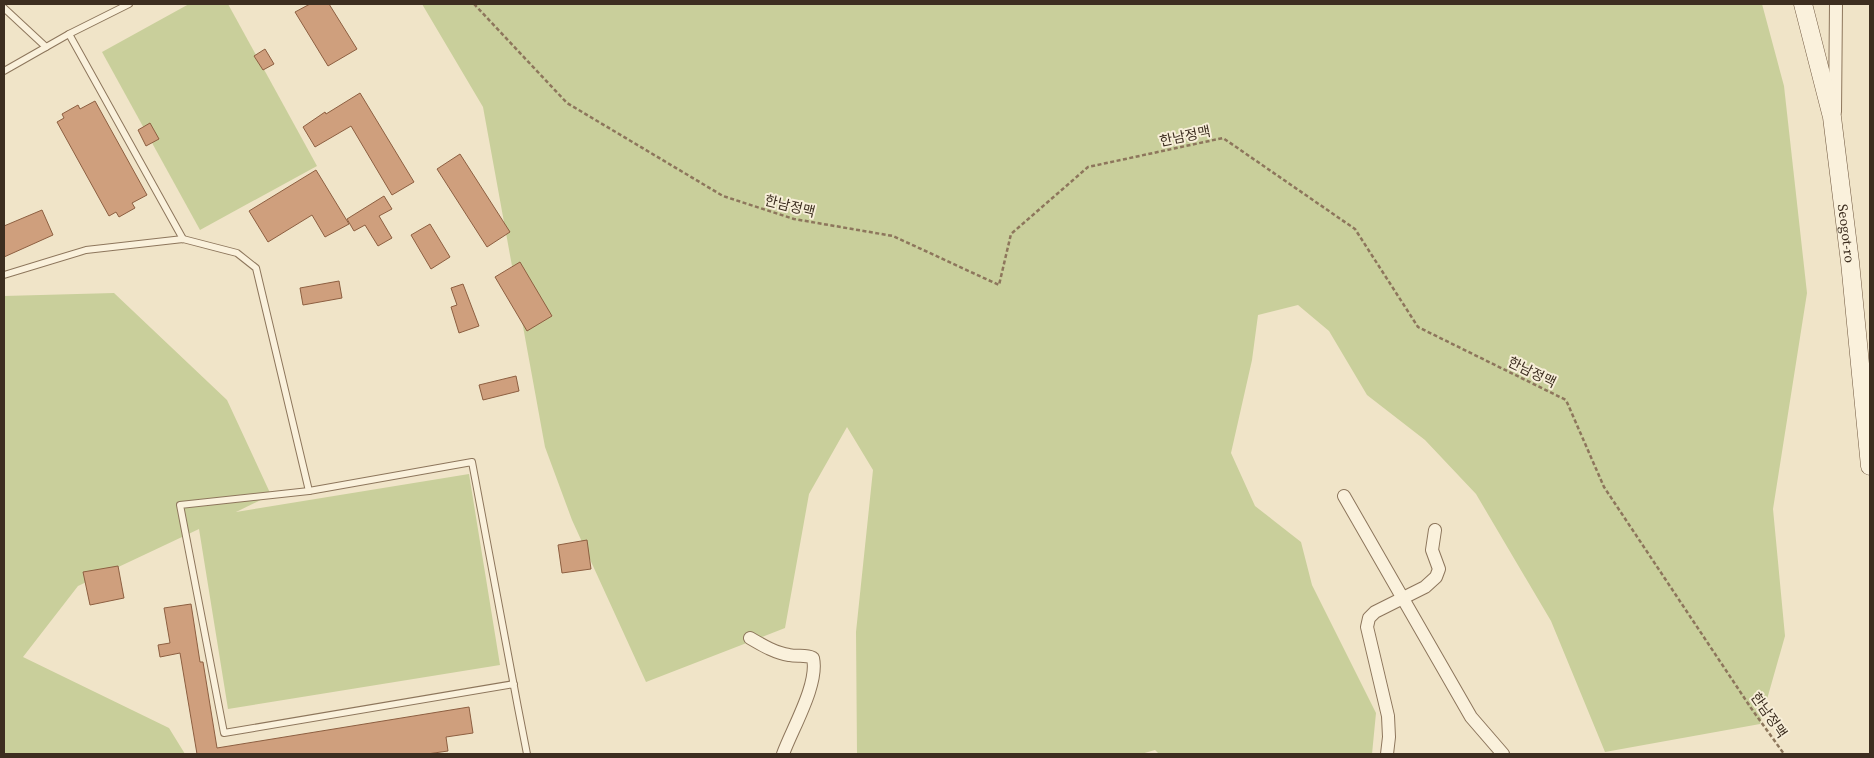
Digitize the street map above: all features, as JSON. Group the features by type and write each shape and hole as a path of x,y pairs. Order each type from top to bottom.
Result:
{"main road":[{"name":"Seogot-ro","path":"1803,4 1832,117 1850,262 1870,466"}],"street":[{"path":"1835,145 1836,4"},
{"path":"1344,496 1471,717 1503,754"},
{"path":"1386,754 1389,737 1388,716 1368,627 1369,618 1376,612 1425,587 1436,577 1438,569 1432,550 1435,530"},
{"path":"750,638 776,652 791,656 808,656 813,658 815,666 806,703 783,754"}],"lane":[{"path":"4,71 69,34 129,4"},
{"path":"4,8 46,47"},
{"path":"69,34 183,239"},
{"path":"4,275 86,250 183,239 237,253 256,268 309,491"},
{"path":"514,684 224,733 180,505 309,491 472,462 514,684 527,754"}],"path":[{"name":"한남정맥","path":"474,4 567,103 723,196 794,219 893,236 999,285 1012,234 1088,167 1223,138 1355,229 1418,327 1566,400 1604,488 1751,708 1784,754"}],"green space":[{"path":"189,4 228,4 317,166 200,230 102,52"},
{"path":"422,4 1762,4 1784,86 1807,293 1773,509 1785,636 1760,724 1605,752 1551,621 1476,494 1425,440 1367,395 1329,331 1298,305 1258,315 1252,360 1231,453 1255,506 1301,542 1312,585 1376,713 1372,754 1159,754 1155,750 1141,754 857,754 856,632 873,470 847,427 809,494 785,628 646,682 572,520 545,447 483,107"},
{"path":"114,293 227,400 271,495 236,512 469,474 500,665 228,709 199,529 78,586 23,657 169,728 185,754 4,754 4,296"}],"building":[{"path":"310,4 329,4 357,49 328,66 295,12"},
{"path":"265,49 274,64 263,70 254,56"},
{"path":"360,93 414,182 392,195 351,126 315,147 303,127 325,112 326,114"},
{"path":"95,101 147,195 132,203 135,208 119,217 116,212 109,216 57,122 64,118 62,114 78,105 80,109"},
{"path":"150,123 159,139 146,146 138,130"},
{"path":"460,154 510,232 487,247 437,169"},
{"path":"316,170 349,224 325,237 312,215 268,242 249,211"},
{"path":"384,196 392,209 379,216 392,238 378,246 365,225 354,231 347,219"},
{"path":"42,210 53,235 4,257 4,226"},
{"path":"430,224 450,257 431,269 411,235"},
{"path":"520,262 552,316 527,331 495,277"},
{"path":"339,281 342,298 303,305 300,288"},
{"path":"463,284 479,326 459,333 451,307 457,305 451,288"},
{"path":"516,376 519,391 483,400 479,385"},
{"path":"587,540 591,569 562,573 558,545"},
{"path":"118,566 124,598 90,605 83,572"},
{"path":"191,604 200,662 203,662 217,748 469,707 473,733 446,737 448,751 427,754 197,754 180,653 160,657 158,645 170,643 164,608"}]}
